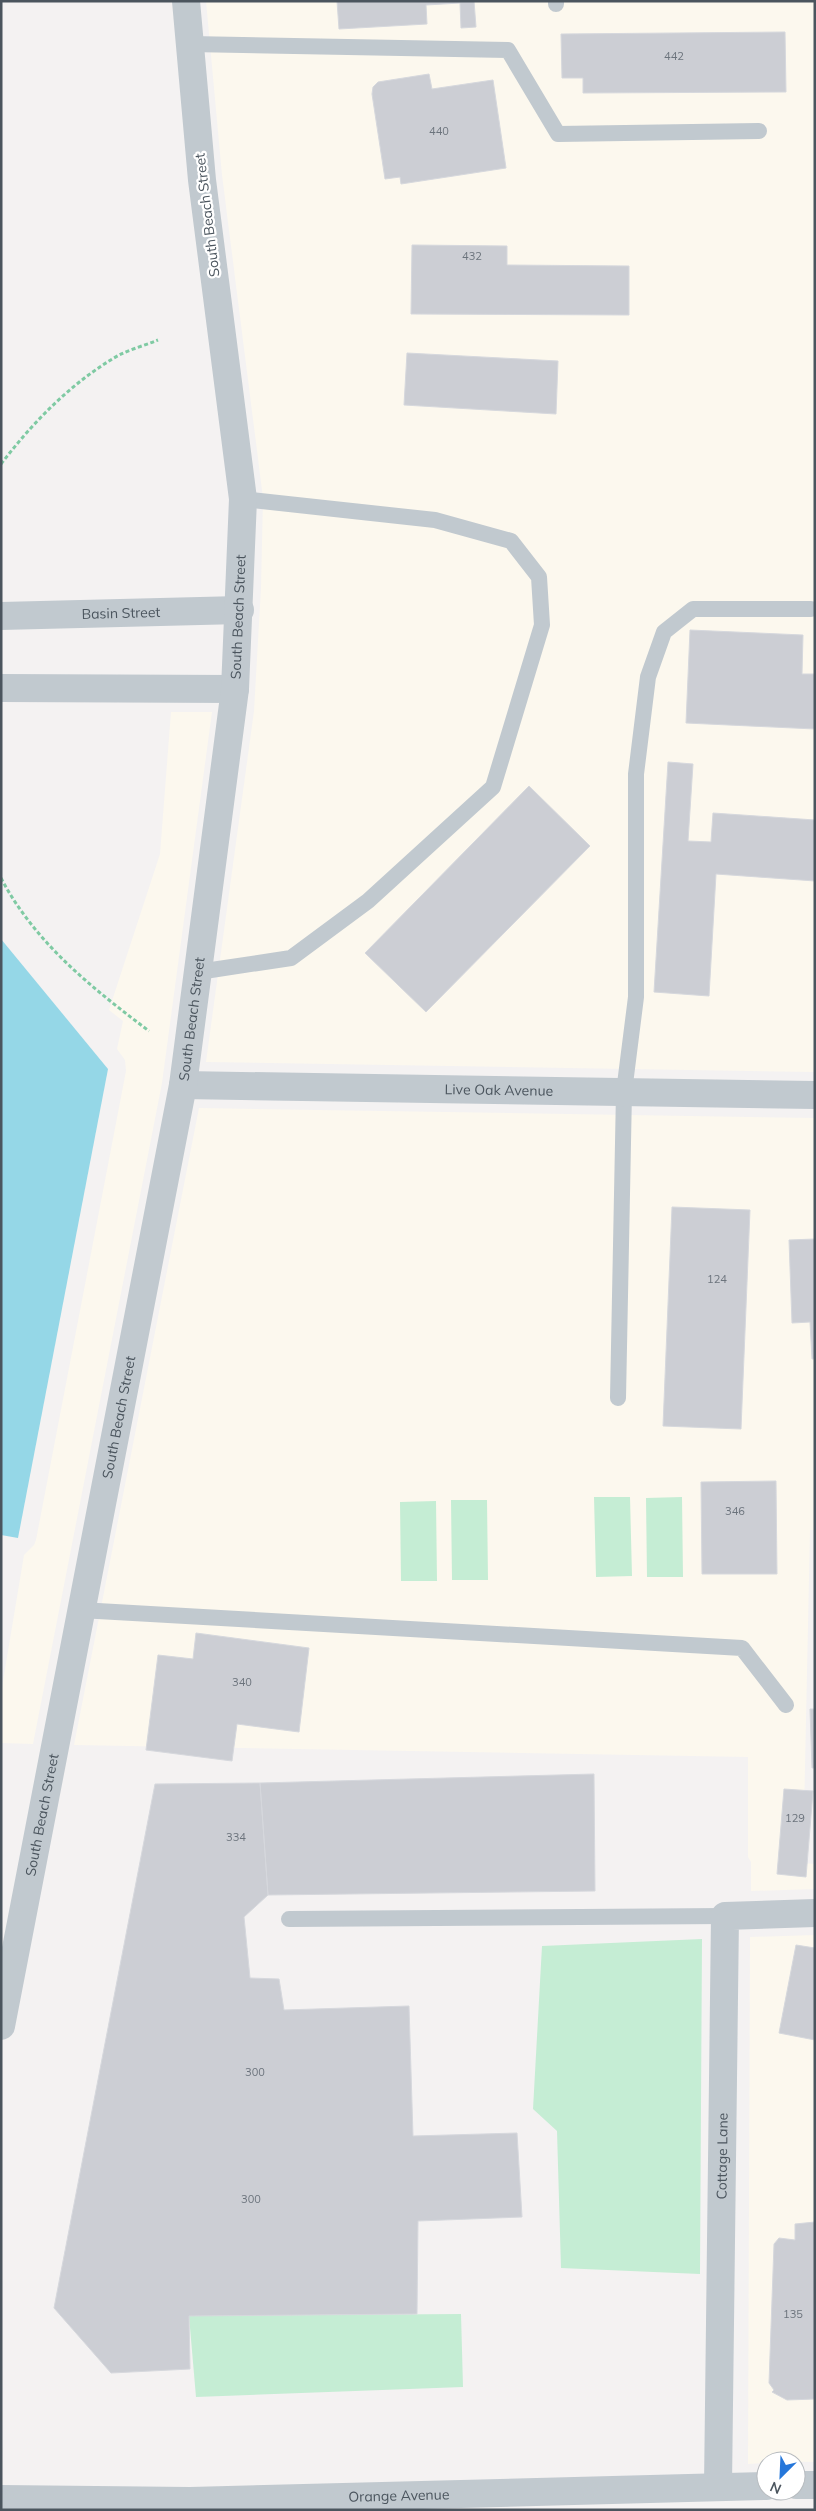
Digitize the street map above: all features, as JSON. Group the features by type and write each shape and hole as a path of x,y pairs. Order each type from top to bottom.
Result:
{"street":[{"name":"South Beach Street","path":"1,2026 182,1085 235,690 240,610 242,499 202,180 186,1"},
{"name":"Basin Street","path":"1,616 240,610"},
{"path":"1,688 235,690"},
{"name":"Live Oak Avenue","path":"182,1085 815,1095"},
{"path":"725,1916 815,1913"},
{"name":"Cottage Lane","path":"718,2486 725,1916"},
{"name":"Orange Avenue","path":"1,2500 428,2502 718,2486 756,2486"}],"lane":[{"path":"190,44 508,50 558,134 759,131"},
{"path":"198,972 291,958 368,901 493,786 542,624 539,577 511,541 435,520 242,499"},
{"path":"618,1398 624,1092 636,997 636,774 648,677 664,632 693,609 811,609"},
{"path":"80,1610 742,1648 786,1705"},
{"path":"289,1919 725,1916"}],"path":[{"path":"1,464 49,407 84,378 120,355 158,340"},
{"path":"1,878 40,935 72,970 148,1031"}],"shaded area":[{"path":"206,1 815,1 815,1072 206,1062 254,711 261,588 263,498 222,175"},
{"path":"171,712 212,712 162,1083 33,1744 1,1743 1,1693 24,1555 34,1545 36,1540 126,1071 125,1060 117,1049 123,1021 109,1010 160,854"},
{"path":"199,1108 815,1118 815,1530 810,1530 803,1863 815,1864 815,1889 751,1891 751,1862 748,1857 748,1757 74,1745"},
{"path":"815,1935 815,2462 806,2462 806,2451 756,2451 756,2464 748,2464 750,1937"}],"green space":[{"path":"594,1497 630,1497 632,1576 596,1577"},
{"path":"682,1497 683,1577 647,1577 646,1498"},
{"path":"451,1500 487,1500 488,1580 452,1580"},
{"path":"436,1501 437,1581 401,1581 400,1502"},
{"path":"702,1939 700,2274 561,2268 557,2131 533,2109 542,1946"},
{"path":"461,2314 463,2387 196,2397 189,2316"}],"water":[{"path":"1,939 108,1069 18,1538 1,1535"}],"building":[{"path":"337,1 474,1 476,27 461,28 460,3 426,5 427,24 339,29"},
{"path":"785,32 786,92 583,93 583,78 562,78 561,34"},
{"path":"429,74 432,89 493,80 506,168 401,184 400,177 385,179 372,94 373,87 378,82"},
{"path":"412,245 507,246 507,265 629,266 629,315 411,314"},
{"path":"407,353 558,361 556,414 404,405"},
{"path":"690,630 803,635 802,674 815,674 815,729 686,723"},
{"path":"668,762 693,764 688,841 711,842 713,813 815,820 815,881 716,874 709,996 654,992"},
{"path":"529,786 590,846 426,1012 365,953"},
{"path":"672,1207 750,1210 741,1429 663,1426"},
{"path":"815,1239 815,1359 812,1359 810,1322 792,1323 789,1240"},
{"path":"776,1481 777,1574 702,1574 701,1482"},
{"path":"196,1633 309,1648 299,1732 237,1724 232,1761 146,1750 158,1655 193,1659"},
{"path":"810,1709 815,1709 815,1768 812,1768"},
{"path":"594,1774 595,1891 268,1895 260,1783"},
{"path":"260,1783 268,1895 244,1917 250,1978 279,1979 284,2010 409,2006 413,2136 517,2133 522,2217 418,2221 417,2314 189,2316 190,2369 111,2373 54,2308 155,1784"},
{"path":"784,1789 813,1791 806,1877 777,1874"},
{"path":"796,1945 815,1948 815,2040 779,2033"},
{"path":"815,2222 815,2399 787,2400 772,2392 774,2390 769,2383 774,2244 779,2238 795,2240 795,2224"}]}
